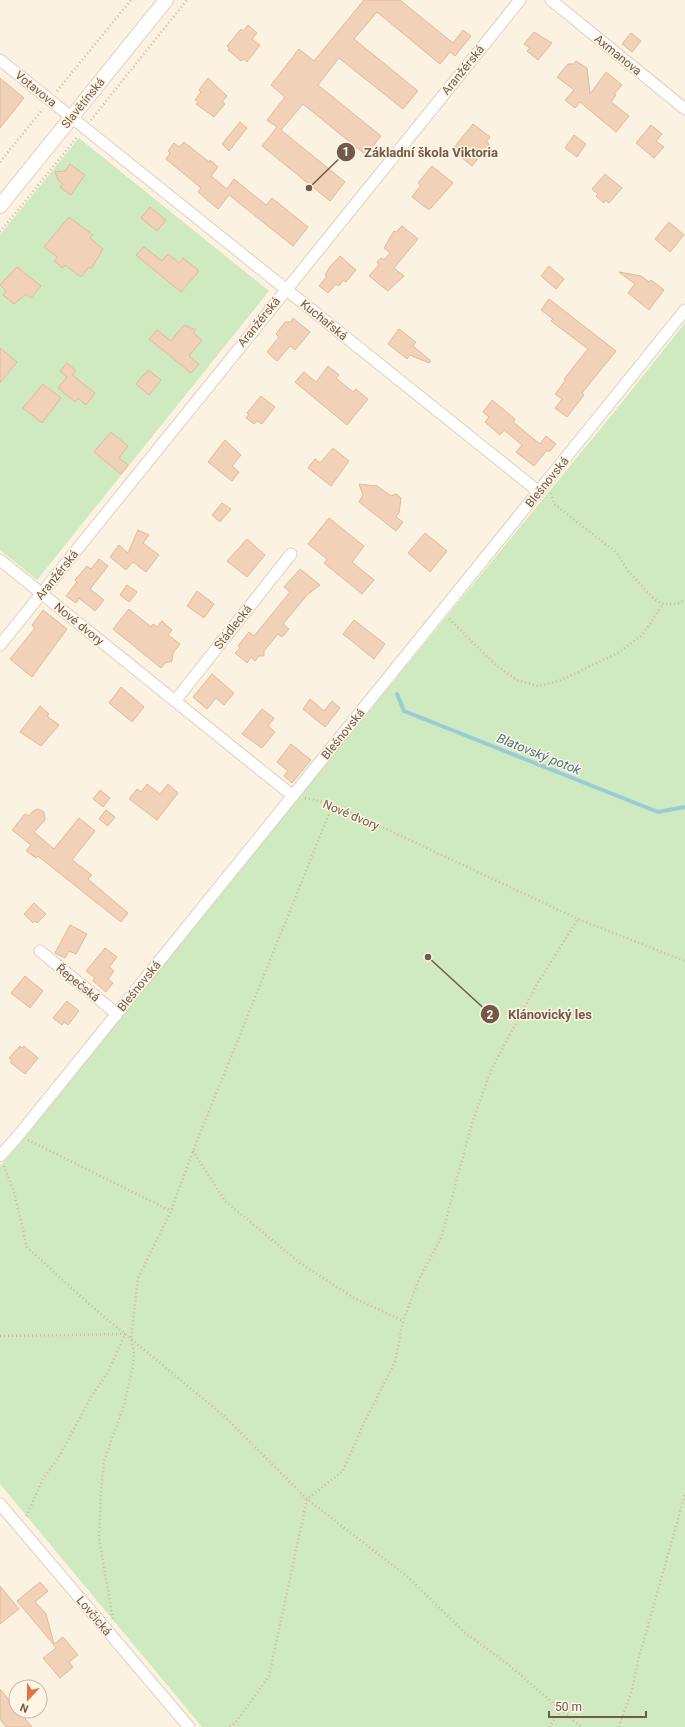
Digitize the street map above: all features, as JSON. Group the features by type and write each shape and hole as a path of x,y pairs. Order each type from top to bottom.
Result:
{"street":[{"name":"Slavětínská","path":"0,206 166,0"},
{"name":"Aranžérská","path":"0,645 520,0"},
{"name":"Axmanova","path":"551,0 685,109"},
{"name":"Votavova","path":"0,60 71,117"},
{"name":"Kuchařská","path":"71,117 539,492"},
{"name":"Blešnovská","path":"0,1156 117,1014 685,310"},
{"name":"Stádlecká","path":"174,701 291,554"},
{"name":"Nové dvory","path":"0,560 293,796"},
{"name":"Řepečská","path":"40,951 117,1014"},
{"name":"Lovčická","path":"0,1504 189,1727"}],"path":[{"path":"0,162 131,0"},
{"path":"0,232 187,0"},
{"path":"554,487 550,494 554,504 616,552 628,571 654,599 663,604 677,604 685,600"},
{"path":"441,611 465,632 497,666 517,680 538,686 559,681 618,653 642,635 663,604"},
{"name":"Nové dvory","path":"293,796 333,804 578,919 685,961"},
{"path":"113,1620 99,1538 100,1491 104,1461 124,1404 133,1366 134,1353 131,1339 138,1278 171,1211 193,1151 333,804"},
{"path":"230,1727 236,1722 269,1676 307,1499 343,1471 362,1427 395,1362 403,1321 419,1279 441,1238 472,1123 492,1068 537,984 578,919"},
{"path":"18,1136 171,1211"},
{"path":"193,1151 226,1201 300,1263 354,1298 403,1321"},
{"path":"0,1163 4,1166 14,1192 28,1247 125,1334 224,1416 307,1499 409,1578 464,1632 509,1665 581,1727"},
{"path":"0,1336 125,1334"},
{"path":"20,1528 43,1479 60,1455 91,1397 107,1374 125,1334"},
{"path":"620,1727 632,1690 638,1661 685,1494"},
{"path":"549,1727 561,1710"}],"green space":[{"path":"79,138 269,291 37,580 0,550 0,235"},
{"path":"685,323 685,1727 202,1727 0,1484 0,1166 21,1142 320,771 611,416"}],"building":[{"path":"364,0 400,0 453,43 463,30 471,36 455,56 450,52 440,64 377,12 354,39 418,91 403,109 339,58 318,85 381,136 366,155 303,104 281,130 345,182 330,201 262,146 277,127 267,120 285,97 271,85 299,49 314,61"},
{"path":"248,25 257,33 252,39 260,45 247,62 244,59 241,61 228,50 229,48 227,46 241,29 243,31"},
{"path":"534,32 552,43 538,60 527,51 530,48 524,44"},
{"path":"631,33 641,41 632,52 622,44"},
{"path":"576,61 587,68 590,94 606,72 622,85 614,94 616,95 611,102 629,116 616,132 580,102 575,108 565,100 574,90 557,77 568,64 574,64"},
{"path":"0,78 24,98 0,128"},
{"path":"208,78 227,96 222,102 225,104 214,117 196,104 198,102 195,100 201,92 199,90"},
{"path":"240,122 247,128 229,151 222,144"},
{"path":"473,124 490,137 486,142 489,144 487,148 472,166 452,150"},
{"path":"651,125 662,134 656,141 664,147 654,158 636,143"},
{"path":"574,135 586,144 577,157 565,148"},
{"path":"184,142 209,162 210,160 218,167 211,176 227,189 234,179 266,205 272,198 308,227 293,246 229,195 218,209 198,192 201,188 166,159 170,153 168,151 174,143 179,147"},
{"path":"70,164 85,175 71,195 60,187 63,184 58,180 55,172 65,171"},
{"path":"432,166 453,183 429,210 412,197 421,185 418,183"},
{"path":"605,174 622,188 609,203 605,200 604,203 596,196 598,194 592,189"},
{"path":"150,207 166,220 157,231 141,218"},
{"path":"69,217 93,235 90,238 103,249 91,269 89,267 81,277 65,265 63,268 54,261 57,257 44,247"},
{"path":"669,222 684,235 670,252 655,239"},
{"path":"402,226 418,239 394,268 404,276 388,291 369,276 379,265 377,262 381,258 384,260 390,253 384,248 394,231 396,232"},
{"path":"144,247 162,261 168,254 179,263 183,258 199,271 181,292 136,255"},
{"path":"340,256 356,270 346,282 343,280 339,286 336,284 328,293 319,286 327,276 325,275 329,268"},
{"path":"549,266 564,279 556,289 541,276"},
{"path":"17,267 41,286 31,298 26,294 14,304 3,295 6,291 0,285"},
{"path":"619,272 641,276 649,282 651,280 664,290 649,310 628,293 635,284"},
{"path":"549,299 616,351 582,393 584,395 567,417 555,408 562,399 555,394 566,380 564,379 588,349 551,321 553,319 541,310"},
{"path":"293,318 310,332 295,350 290,346 277,361 267,352 279,337 276,334 285,322 291,322"},
{"path":"184,325 196,330 193,333 202,340 189,356 199,364 191,373 149,339 157,330 171,341"},
{"path":"399,329 416,342 413,346 431,361 429,363 410,355 407,359 388,344"},
{"path":"0,348 17,362 0,383"},
{"path":"67,363 76,371 72,375 95,393 86,405 78,398 75,402 58,388 67,377 60,371"},
{"path":"328,366 339,375 336,378 353,392 356,389 368,399 347,425 295,382 304,372 316,382"},
{"path":"148,370 161,380 149,395 136,384"},
{"path":"43,384 61,398 42,423 23,408"},
{"path":"261,396 275,407 262,424 257,421 254,424 246,418 249,414 247,413"},
{"path":"492,400 515,419 513,422 540,444 546,436 556,444 549,452 547,450 534,466 516,452 522,445 504,430 500,435 485,422 489,417 483,412"},
{"path":"111,432 128,446 119,458 128,465 121,474 94,452"},
{"path":"225,440 241,455 232,466 239,472 232,481 208,462"},
{"path":"333,448 349,461 331,486 308,468 315,459 320,463"},
{"path":"359,484 376,485 391,496 396,494 401,498 399,513 396,517 403,522 396,531 359,502 363,495"},
{"path":"222,503 231,509 220,522 212,515"},
{"path":"329,518 364,546 352,562 374,580 362,594 324,563 327,559 308,544"},
{"path":"138,530 149,535 143,543 159,555 146,572 133,562 126,570 110,557 119,545 128,553"},
{"path":"425,533 447,551 430,572 408,553"},
{"path":"247,539 265,555 247,577 227,561"},
{"path":"99,559 108,566 90,589 104,600 95,611 79,598 76,603 66,596 77,582 75,580 87,566 91,569"},
{"path":"300,569 320,585 307,595 283,624 289,629 282,637 278,634 264,651 264,656 259,656 255,661 251,657 247,663 235,653 240,648 238,646 249,632 254,636 290,592 284,587"},
{"path":"127,585 137,592 129,602 120,595"},
{"path":"197,591 214,604 204,618 187,606"},
{"path":"129,609 151,627 153,624 157,627 162,621 172,630 168,635 180,644 173,653 172,661 165,663 161,668 113,629"},
{"path":"43,610 67,629 32,677 10,659 35,628 32,625"},
{"path":"354,620 385,644 374,659 343,634"},
{"path":"212,674 234,693 224,705 216,698 207,709 193,697"},
{"path":"121,687 144,707 132,722 109,703"},
{"path":"310,699 324,711 332,701 340,708 325,727 303,709"},
{"path":"40,706 49,714 47,716 59,725 41,746 20,732"},
{"path":"262,709 274,718 268,726 275,732 262,748 242,734"},
{"path":"291,744 311,760 292,783 284,776 288,771 277,762"},
{"path":"147,784 160,794 168,784 178,793 157,820 129,799 137,789 141,792"},
{"path":"100,790 110,798 103,807 93,799"},
{"path":"38,809 44,812 45,820 34,832 54,849 79,818 95,831 72,860 92,875 88,879 128,913 121,922 38,856 36,858 26,851 31,845 12,830 25,814 29,816 33,811"},
{"path":"106,810 115,817 108,826 99,819"},
{"path":"34,903 46,914 37,923 35,921 33,923 24,914"},
{"path":"70,925 87,934 76,954 69,951 65,958 55,953"},
{"path":"105,948 117,957 109,967 114,971 108,979 113,983 106,992 93,981 95,978 86,971"},
{"path":"25,976 43,991 30,1008 11,993"},
{"path":"67,1001 79,1011 68,1025 64,1022 62,1025 53,1018"},
{"path":"20,1046 22,1048 24,1046 38,1058 25,1074 10,1062 12,1060 9,1058"},
{"path":"40,1582 48,1591 35,1602 46,1614 54,1644 63,1637 78,1655 69,1662 73,1667 60,1678 43,1658 56,1648 17,1601"},
{"path":"0,1586 19,1609 0,1624"},
{"path":"0,1689 8,1698 8,1719 26,1719 32,1727 6,1727 0,1719"}],"waterway":[{"name":"Blatovský potok","path":"397,694 404,711 658,812 685,807"}],"place":[{"name":"Základní škola Viktoria","path":"309,188"},
{"name":"Klánovický les","path":"428,957"}]}
